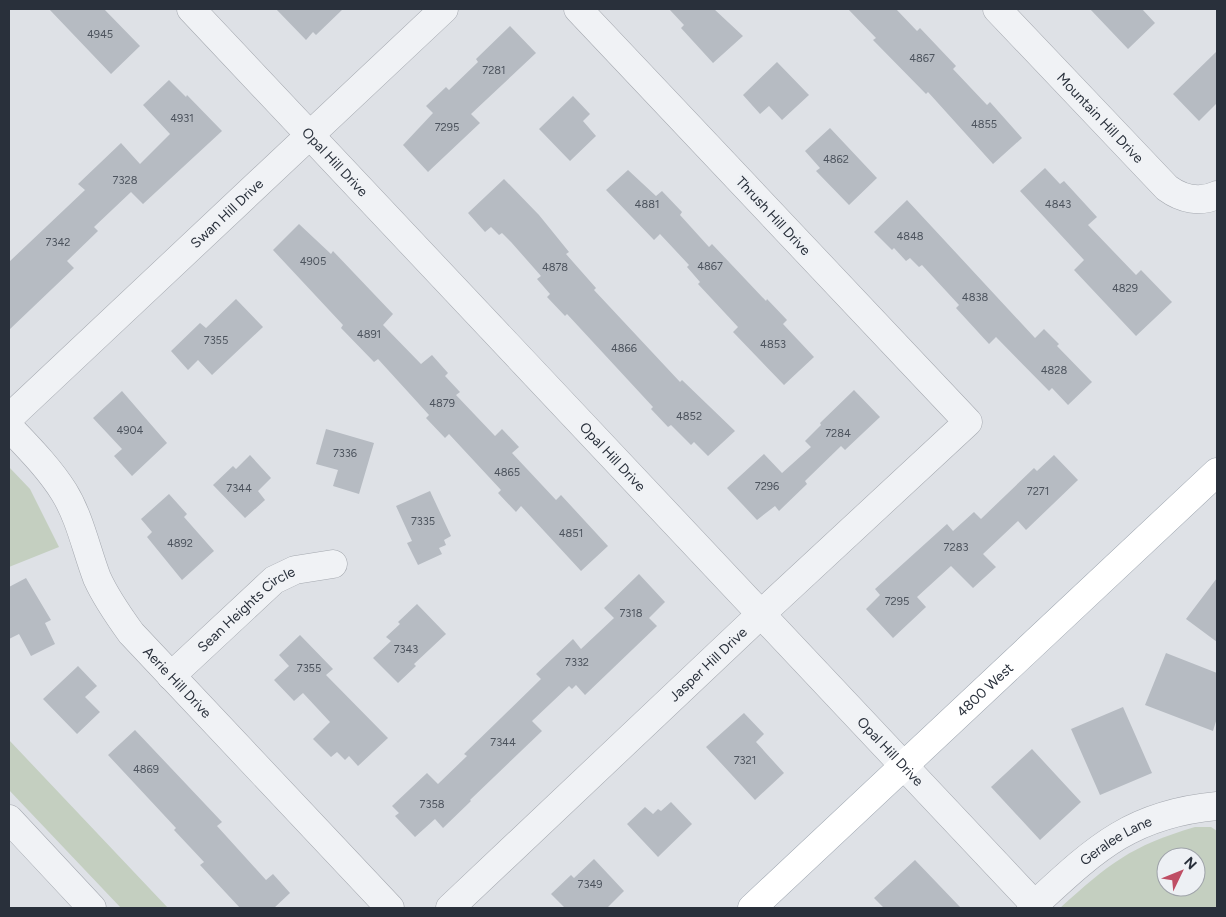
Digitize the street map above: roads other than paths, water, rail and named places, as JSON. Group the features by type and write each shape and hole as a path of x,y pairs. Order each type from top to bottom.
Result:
{"main road":[{"name":"4800 West","path":"752,908 1217,472"}],"street":[{"name":"Opal Hill Drive","path":"192,9 904,766 1033,907"},
{"name":"Swan Hill Drive","path":"9,418 444,9"},
{"name":"Thrush Hill Drive","path":"578,9 968,422"},
{"name":"Mountain Hill Drive","path":"997,9 1167,188 1176,194 1195,199 1217,195"},
{"name":"Jasper Hill Drive","path":"450,908 760,615 968,422"},
{"name":"Aerie Hill Drive","path":"9,427 33,452 64,492 108,601 131,634 390,908"},
{"name":"Sean Heights Circle","path":"172,676 274,580 295,570 332,564"},
{"name":"Geralee Lane","path":"1033,907 1074,868 1111,840 1146,821 1190,809 1217,806"},
{"path":"12,827 92,908"}]}
